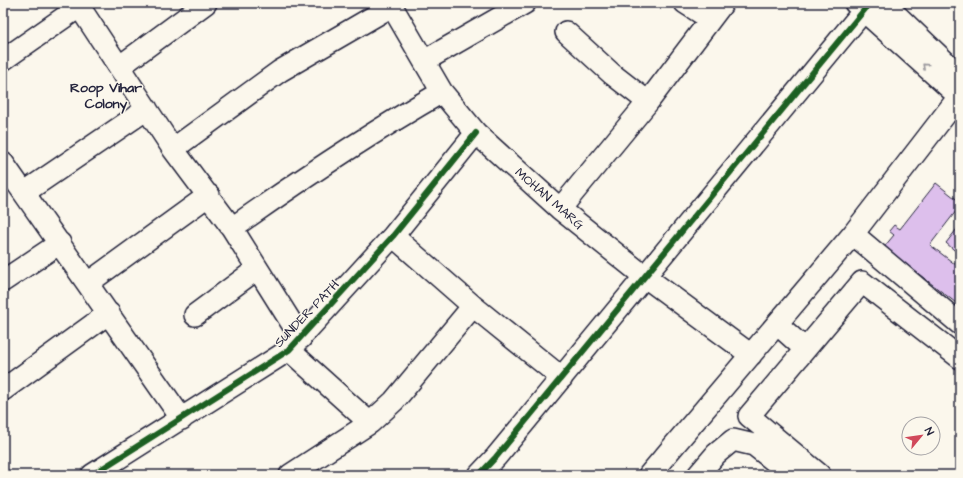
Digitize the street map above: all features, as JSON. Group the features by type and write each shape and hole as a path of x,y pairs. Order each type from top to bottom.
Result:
{"street":[{"path":"119,67 206,3"},
{"path":"424,61 525,3"},
{"path":"560,209 648,102 717,11 685,3"},
{"path":"884,3 958,89"},
{"path":"3,60 78,5 173,149 232,228 257,269 295,344 370,424"},
{"path":"173,149 280,71 391,5"},
{"name":"MOHAN MARG","path":"391,5 442,92 476,133 560,209 644,276 751,355"},
{"path":"479,475 496,457 562,378 863,6 958,89"},
{"path":"566,32 612,74 648,102"},
{"path":"656,473 751,355 853,234 958,89"},
{"path":"232,228 375,131 442,92"},
{"path":"25,192 147,109"},
{"name":"SUNDER PATH","path":"92,475 182,419 295,344 393,236 476,133"},
{"path":"3,163 25,192 182,419"},
{"path":"88,283 208,195"},
{"path":"853,234 960,324"},
{"path":"393,236 473,306 562,378"},
{"path":"3,281 60,243"},
{"path":"195,315 257,269"},
{"path":"820,475 750,416 862,282 960,358"},
{"path":"290,475 370,424 394,401 473,306"},
{"path":"3,390 109,314"},
{"path":"777,324 805,349"},
{"path":"698,475 716,454 733,440 754,445 792,475"}],"building":[{"path":"936,183 960,202 960,206 930,245 960,268 960,306 884,247 894,235 889,231 894,225 900,229"},
{"path":"960,225 960,255 946,243"}],"cycle path":[{"path":"479,475 496,457 870,3"},
{"path":"92,475 289,350 393,236 476,133"}],"district":[{"name":"Roop Vihar Colony","path":"106,96"}]}
